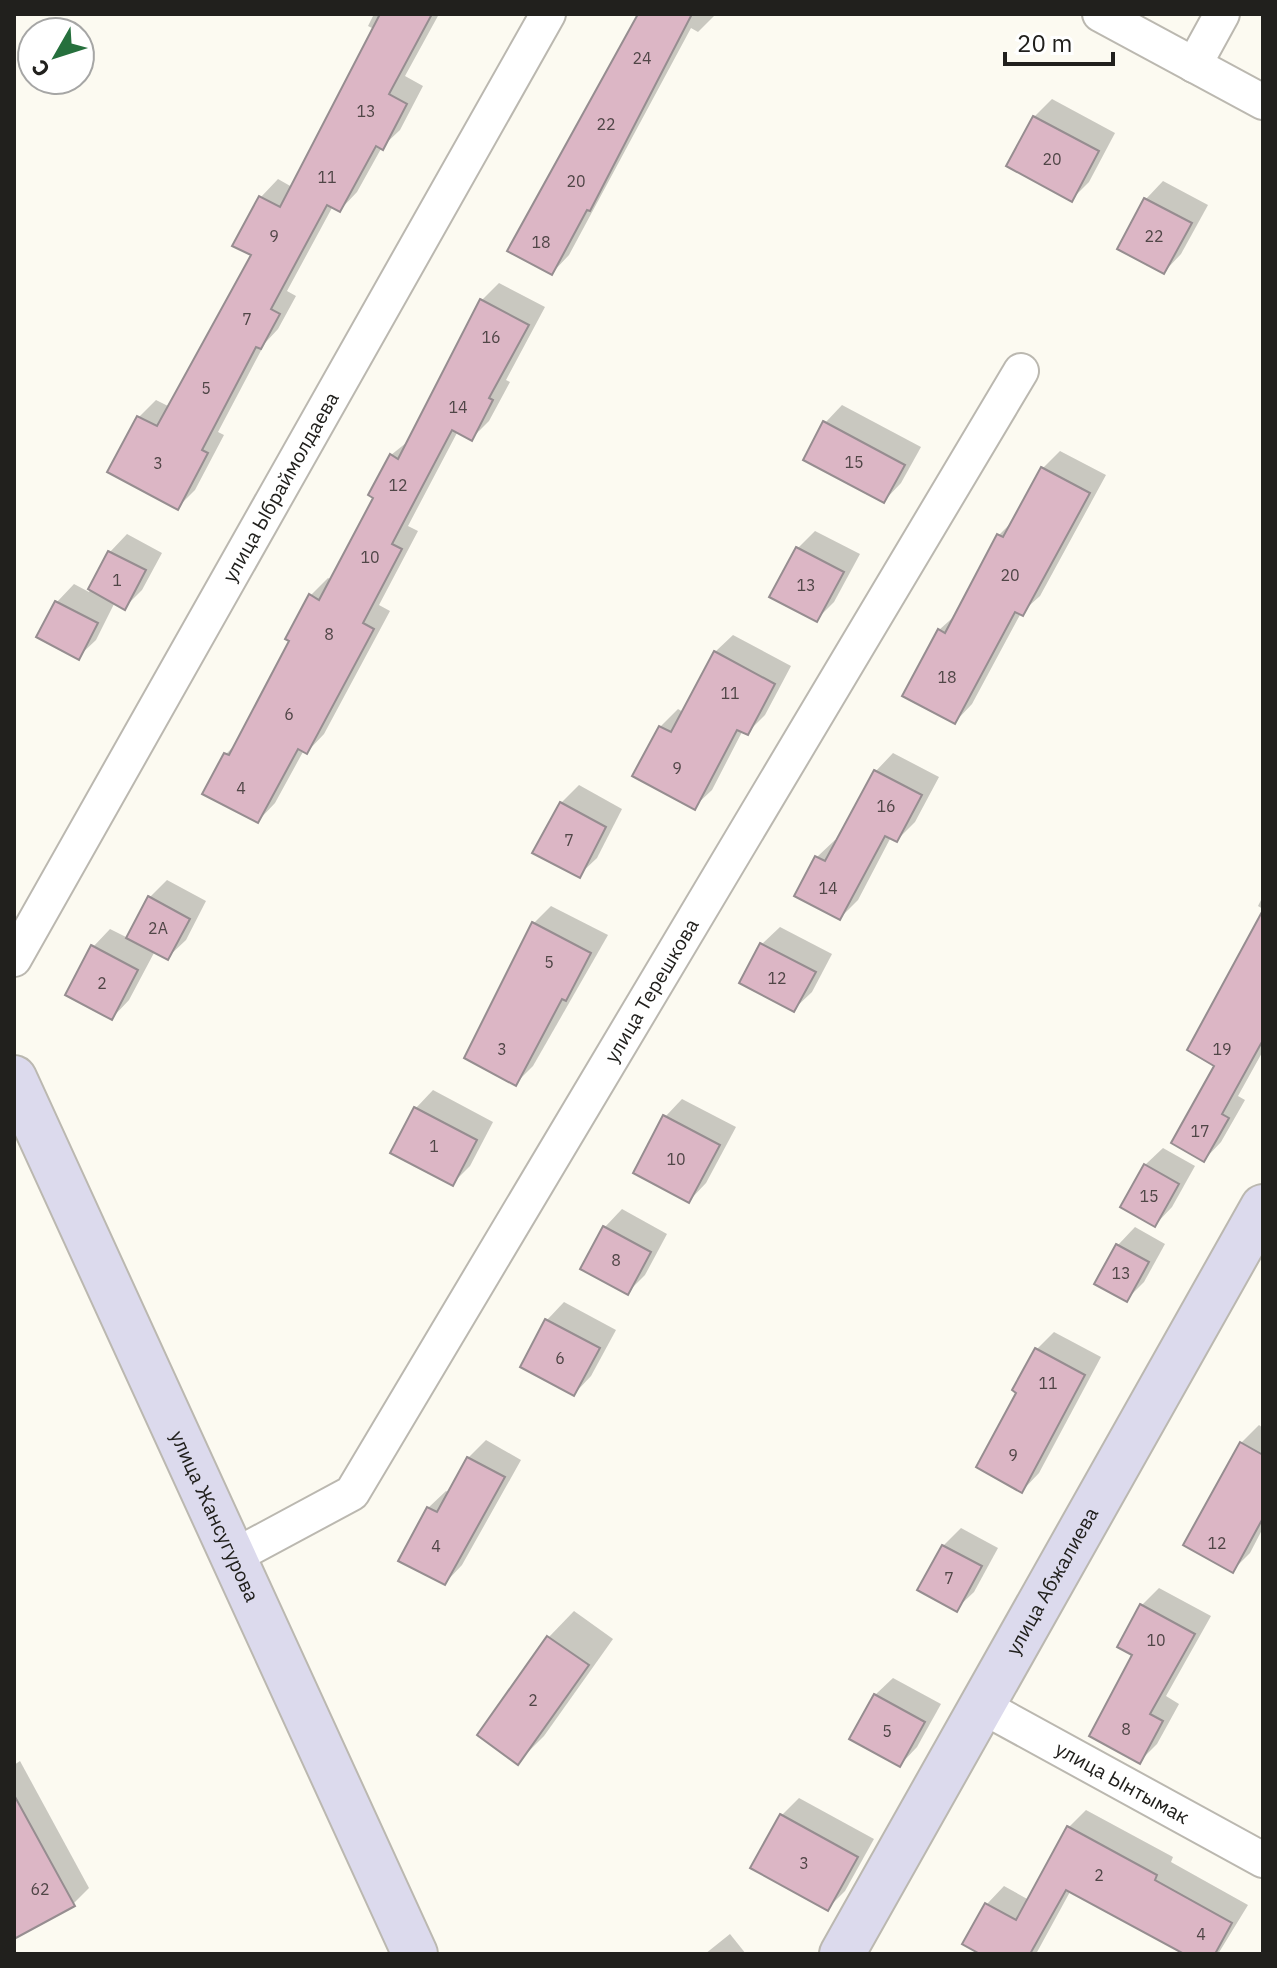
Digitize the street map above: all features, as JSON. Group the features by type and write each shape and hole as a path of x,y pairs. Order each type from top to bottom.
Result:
{"main road":[{"name":"улица Жансугурова","path":"14,1078 415,1954"},
{"name":"улица Абжалиева","path":"842,1954 1263,1207"}],"street":[{"name":"улица Ыбраймолдаева","path":"14,959 548,14"},
{"path":"1100,14 1263,102"},
{"path":"1194,65 1222,14"},
{"name":"улица Терешкова","path":"233,1557 352,1493 1021,371"},
{"name":"улица Ынтымак","path":"982,1706 1263,1860"}],"building":[{"path":"380,14 432,14 389,94 407,104 383,150 376,146 340,212 327,205 271,309 280,314 261,349 256,347 202,450 208,453 178,510 107,472 137,416 157,426 251,255 232,246 259,196 280,207"},
{"path":"638,14 692,14 590,211 587,210 552,275 507,251"},
{"path":"1033,116 1099,151 1072,202 1006,166"},
{"path":"1144,198 1192,223 1164,274 1117,249"},
{"path":"480,299 529,325 489,398 493,400 472,441 452,430 392,544 402,549 363,623 374,629 307,754 298,749 258,823 202,794 224,753 229,755 289,641 285,639 309,594 319,600 373,498 368,495 390,454 398,459"},
{"path":"823,421 905,465 884,503 803,460"},
{"path":"1041,467 1090,493 1023,616 1015,612 955,724 902,696 938,629 945,633 997,534 1003,537"},
{"path":"796,547 844,572 817,622 769,597"},
{"path":"108,551 146,570 125,610 88,589"},
{"path":"55,601 98,623 79,660 36,637"},
{"path":"714,651 775,684 748,735 737,730 695,810 632,776 659,726 671,732"},
{"path":"874,770 922,795 897,842 885,836 840,920 794,896 815,856 825,861"},
{"path":"560,802 606,827 580,878 532,853"},
{"path":"148,896 190,919 168,960 126,938"},
{"path":"1263,910 1263,1040 1222,1114 1229,1118 1204,1162 1171,1143 1214,1066 1187,1050"},
{"path":"532,922 591,953 566,1001 562,999 516,1086 464,1058"},
{"path":"760,943 816,972 794,1012 739,983"},
{"path":"91,945 138,970 112,1020 65,995"},
{"path":"414,1107 477,1140 453,1186 390,1153"},
{"path":"663,1115 720,1145 689,1203 633,1173"},
{"path":"1144,1164 1179,1184 1155,1227 1120,1207"},
{"path":"603,1226 651,1252 628,1295 580,1269"},
{"path":"1116,1244 1149,1262 1127,1302 1094,1284"},
{"path":"545,1319 600,1348 574,1396 520,1367"},
{"path":"1035,1348 1085,1375 1022,1493 976,1467 1016,1393 1012,1390"},
{"path":"1240,1442 1263,1455 1263,1518 1233,1573 1183,1545"},
{"path":"467,1457 505,1477 445,1585 398,1561 427,1507 437,1512"},
{"path":"942,1545 982,1566 957,1612 917,1590"},
{"path":"1140,1604 1195,1634 1150,1714 1163,1721 1140,1764 1089,1736 1132,1655 1117,1647"},
{"path":"547,1636 589,1665 518,1765 477,1735"},
{"path":"874,1694 925,1722 900,1767 849,1739"},
{"path":"14,1795 75,1906 14,1939"},
{"path":"780,1814 858,1857 828,1911 750,1868"},
{"path":"1067,1826 1157,1875 1155,1880 1232,1923 1215,1954 1184,1954 1066,1890 1030,1954 980,1954 962,1944 985,1903 1016,1920"}]}
